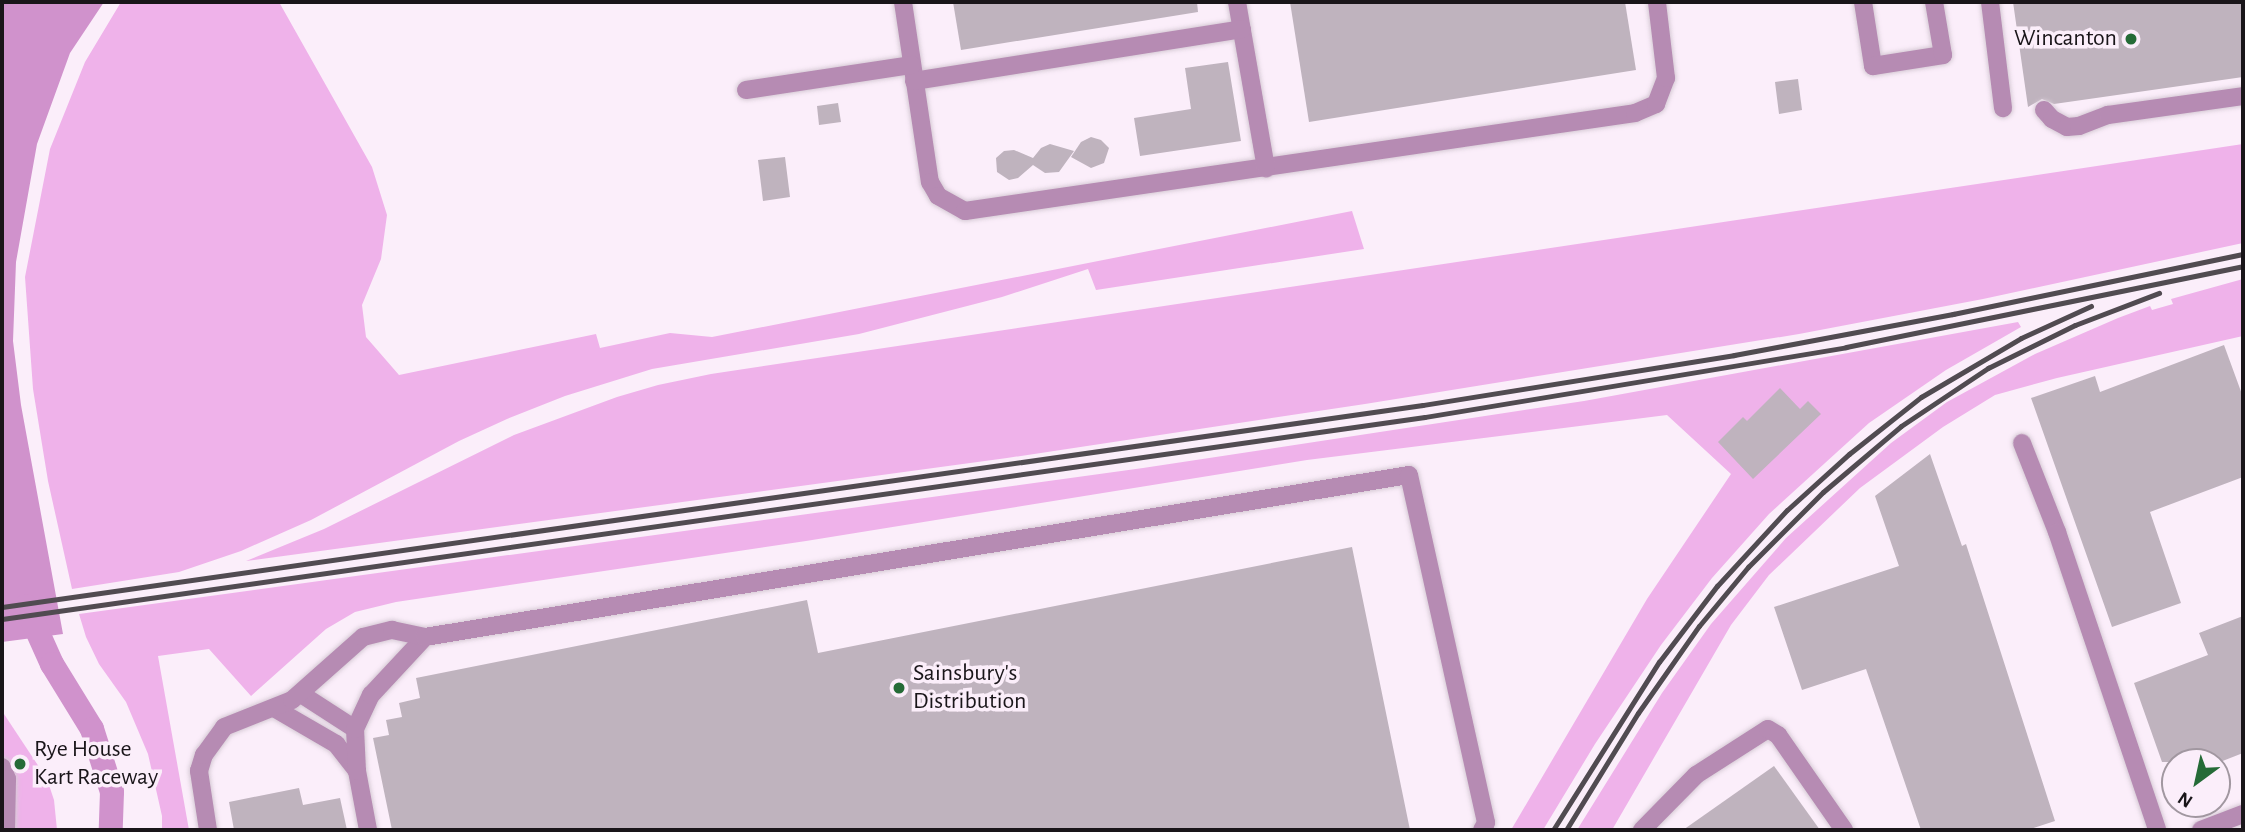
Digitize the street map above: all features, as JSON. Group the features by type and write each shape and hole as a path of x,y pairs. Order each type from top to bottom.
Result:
{"street":[{"path":"903,2 930,182 939,196 965,211 1618,117 1649,109 1656,104 1666,78 1657,2"},
{"path":"1237,2 1266,168"},
{"path":"1863,2 1872,66 1942,55 1934,2"},
{"path":"1990,2 2003,108"},
{"path":"746,90 913,73 1242,29"},
{"path":"2044,110 2052,119 2067,127 2079,126 2108,115 2243,96"},
{"path":"2022,443 2057,532 2157,830"},
{"path":"208,830 199,771 204,755 224,727 274,708 301,694 363,637 392,630 425,637 1409,475 1486,823 1482,830"},
{"path":"369,830 357,771 355,729 371,695 425,637"},
{"path":"301,694 355,729"},
{"path":"274,708 336,744 357,771"},
{"path":"1642,830 1696,775 1768,730 1778,735 1844,830"},
{"path":"2,767 7,779 6,830"},
{"path":"2201,830 2243,814"}],"shaded area":[{"path":"2,2 104,2 70,53 37,144 16,262 13,341 21,405 63,634 2,642"},
{"path":"121,2 279,2 372,167 387,215 381,259 362,305 366,337 399,375 596,334 600,348 670,333 712,337 1352,211 1364,249 1096,290 1088,269 1002,297 859,334 652,369 565,396 507,419 459,441 311,520 241,551 179,572 72,589 48,481 33,389 25,277 50,149 85,62"},
{"path":"2243,144 2243,243 1983,299 1799,334 1007,458 246,561 324,529 514,435 617,397 658,385 711,374"},
{"path":"2243,279 2243,336 2057,378 1995,395 1943,427 1860,488 1769,575 1731,625 1612,830 1577,830 1662,693 1711,624 1786,538 1891,443 1947,402 2035,354 2150,306 2152,310 2173,304 2171,299"},
{"path":"2018,322 2021,327 1946,370 1869,423 1769,514 1712,578 1661,645 1595,744 1543,830 1511,830 1647,599 1731,474 1667,415 1307,460 806,541 396,602 355,612 326,629 251,696 209,649 158,656 189,830 162,830 162,816 148,754 126,702 99,664 79,614 1143,468 1584,401"},
{"name":"Rye House Kart Raceway","path":"2,711 47,779 54,800 57,830 2,830"}],"building":[{"path":"953,2 1197,2 1198,12 961,50"},
{"path":"1290,2 1625,2 1636,70 1309,122"},
{"name":"Wincanton","path":"2013,2 2243,2 2243,77 2054,104 2042,99 2028,107"},
{"path":"1228,62 1241,141 1140,156 1134,118 1191,109 1185,68"},
{"path":"1798,79 1802,110 1779,114 1775,82"},
{"path":"838,103 841,122 819,125 817,106"},
{"path":"1091,137 1101,140 1109,148 1104,163 1091,168 1071,157 1081,142"},
{"path":"1050,144 1074,151 1059,172 1045,173 1033,165 1018,178 1009,180 997,172 996,158 1004,151 1014,150 1033,158 1041,148"},
{"path":"785,157 790,197 763,201 758,160"},
{"path":"2224,345 2243,397 2243,477 2150,512 2181,603 2112,627 2031,398 2095,376 2100,392"},
{"path":"1780,388 1800,409 1808,401 1821,414 1753,479 1718,442 1743,417 1747,421"},
{"path":"1930,454 1962,546 1966,544 2055,821 2027,830 1921,830 1866,669 1802,690 1774,607 1899,566 1875,496"},
{"name":"Sainsbury's Distribution","path":"1352,547 1410,830 392,830 373,738 389,735 386,720 402,717 399,703 420,698 416,678 807,600 818,653"},
{"path":"2243,616 2243,753 2231,758 2231,748 2161,748 2161,759 2134,683 2208,655 2199,633"},
{"path":"1774,766 1820,830 1683,830"},
{"path":"299,788 303,805 340,798 347,830 234,830 229,802"}],"waterway":[{"path":"26,606 52,664 92,729 112,792 111,830"}],"railway":[{"path":"2,607 1423,405 1734,355 1953,314 2243,254"},
{"path":"2,619 1425,417 1846,347 2243,266"},
{"path":"1566,830 1638,713 1699,626 1748,567 1823,492 1901,426 1988,368 2075,325 2159,293"},
{"path":"1553,830 1659,662 1717,586 1787,510 1849,454 1921,397 2021,338 2091,306"}],"place":[{"name":"Wincanton","path":"2131,39"},
{"name":"Sainsbury's Distribution","path":"899,688"},
{"name":"Rye House Kart Raceway","path":"20,764"}]}
